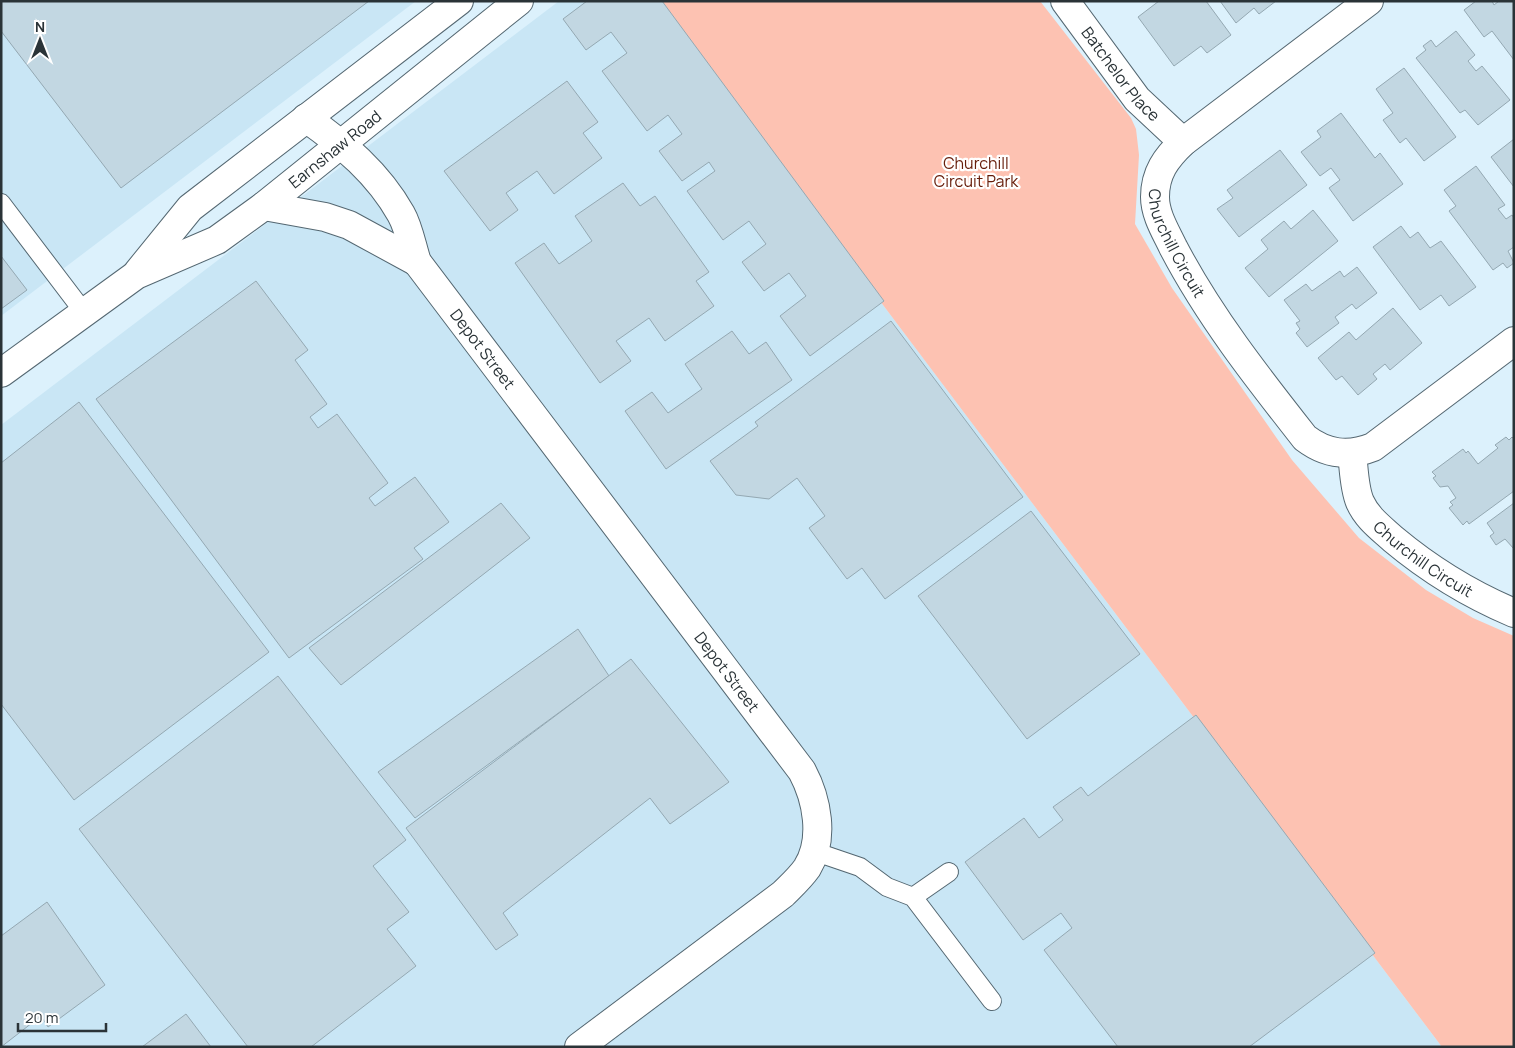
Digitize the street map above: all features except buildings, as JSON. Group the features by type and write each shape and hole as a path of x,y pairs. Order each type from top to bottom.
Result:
{"street":[{"name":"Earnshaw Road","path":"136,275 190,208 459,1"},
{"name":"Earnshaw Road","path":"1,373 83,311 136,275 218,240 264,206 519,1"},
{"name":"Batchelor Place","path":"1065,1 1137,99 1183,142"},
{"name":"Churchill Circuit","path":"1369,1 1183,142 1163,164 1156,186 1155,199 1157,211 1164,229 1188,275 1214,317 1305,438 1316,446 1330,452 1352,453 1378,444 1514,341"},
{"name":"Depot Street","path":"306,118 342,143 375,175 402,215 417,262 802,771 812,790 817,830 808,866 782,894 579,1047"},
{"name":"Depot Street","path":"264,206 325,217 348,224 417,262"},
{"name":"Churchill Circuit","path":"1352,453 1359,501 1372,521 1409,552 1445,578 1480,598 1514,613"}],"lane":[{"path":"1,203 83,311"},
{"path":"813,851 860,867 888,887 913,898 992,1001"},
{"path":"913,898 949,872"}],"shaded area":[{"path":"1,1 416,1 1,316"},
{"path":"559,1 654,1 1442,1047 1,1047 1,425"}],"green space":[{"name":"Churchill Circuit Park","path":"654,1 1040,1 1131,118 1136,129 1139,155 1135,224 1172,288 1292,460 1359,538 1426,590 1473,618 1514,636 1514,1047 1442,1047"}]}
